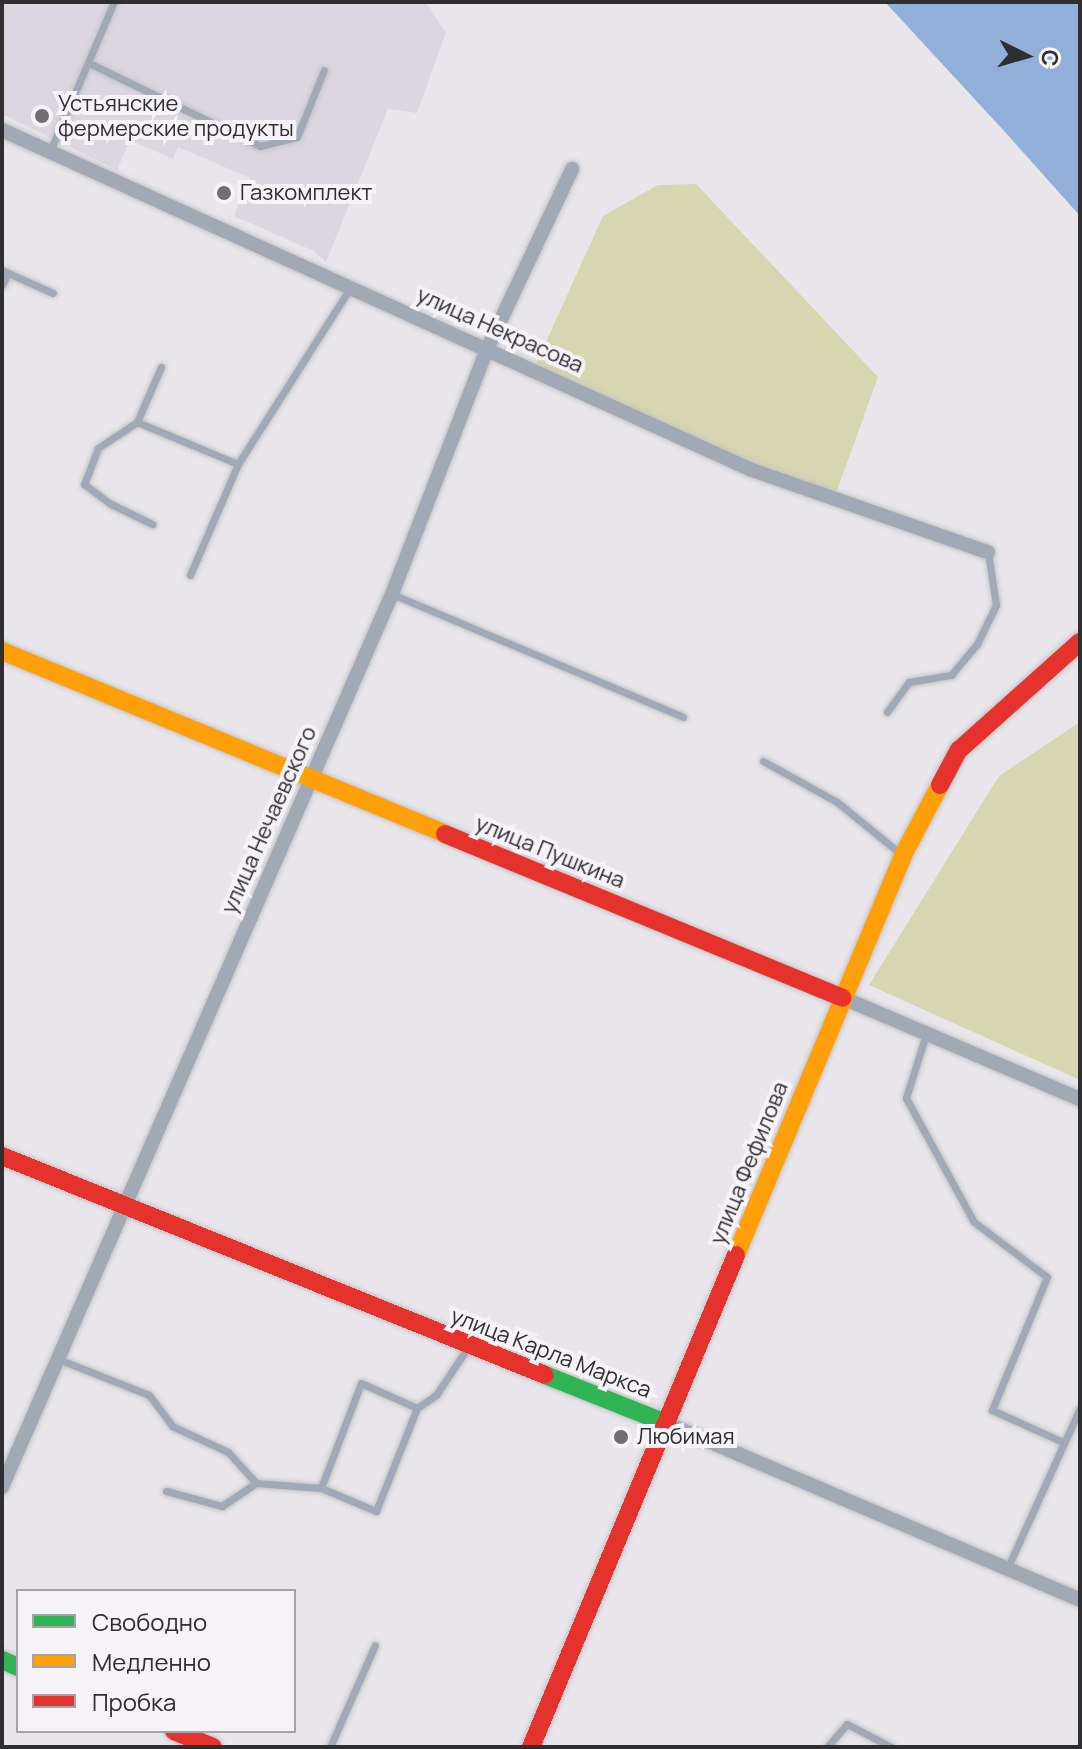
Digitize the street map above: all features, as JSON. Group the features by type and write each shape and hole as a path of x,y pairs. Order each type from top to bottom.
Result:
{"main road":[{"name":"улица Фефилова","path":"531,1747 903,855 959,750 1080,642"},
{"name":"улица Пушкина","path":"2,651 843,998"},
{"name":"улица Карла Маркса","path":"2,1156 468,1347 668,1424"},
{"path":"179,1733 213,1747"}],"street":[{"name":"улица Некрасова","path":"2,130 488,347 752,470 988,552"},
{"name":"улица Нечаевского","path":"2,1487 392,594 488,347 572,169"},
{"name":"улица Пушкина","path":"843,998 1080,1099"},
{"name":"улица Карла Маркса","path":"668,1424 1080,1600"}],"lane":[{"path":"49,153 114,2"},
{"path":"89,63 260,146 297,137 324,70"},
{"path":"2,285 5,271 53,293"},
{"path":"190,575 238,464 350,288"},
{"path":"152,524 111,504 84,484 98,448 137,422 161,367"},
{"path":"137,422 238,464"},
{"path":"887,712 909,682 951,675 977,644 996,605 988,552"},
{"path":"392,594 683,717"},
{"path":"763,761 837,802 903,855"},
{"path":"926,1034 906,1098 974,1222 1047,1277 992,1410 1063,1442"},
{"path":"166,1491 222,1506 256,1483 321,1488 376,1511 417,1408 436,1395 468,1347"},
{"path":"56,1358 149,1395 172,1426 228,1452 256,1483"},
{"path":"321,1488 361,1383 417,1408"},
{"path":"1007,1569 1080,1408"},
{"path":"330,1747 375,1645"},
{"path":"827,1747 847,1724 891,1747"}],"shaded area":[{"path":"2,2 425,2 446,32 417,113 388,109 326,262 314,251 234,216 250,178 178,147 173,159 130,140 117,170 2,114"}],"green space":[{"path":"696,184 878,377 835,496 568,387 536,364 603,216 658,185"},
{"path":"1080,722 1080,1080 869,985 999,776"}],"water":[{"path":"885,2 1080,2 1080,216 1005,132"}],"traffic: fast":[{"path":"545,1375 668,1424"},
{"path":"2,1660 16,1666"}],"traffic: slow":[{"path":"2,651 445,834"},
{"path":"736,1255 903,855 940,785"}],"traffic: jam":[{"path":"940,785 959,750 1080,642"},
{"path":"445,834 843,998"},
{"path":"2,1156 545,1375"},
{"path":"531,1747 736,1255"},
{"path":"179,1733 213,1747"}],"place":[{"name":"Устьянские фермерские продукты","path":"42,116"},
{"name":"Газкомплект","path":"224,193"},
{"name":"Любимая","path":"621,1437"}]}
